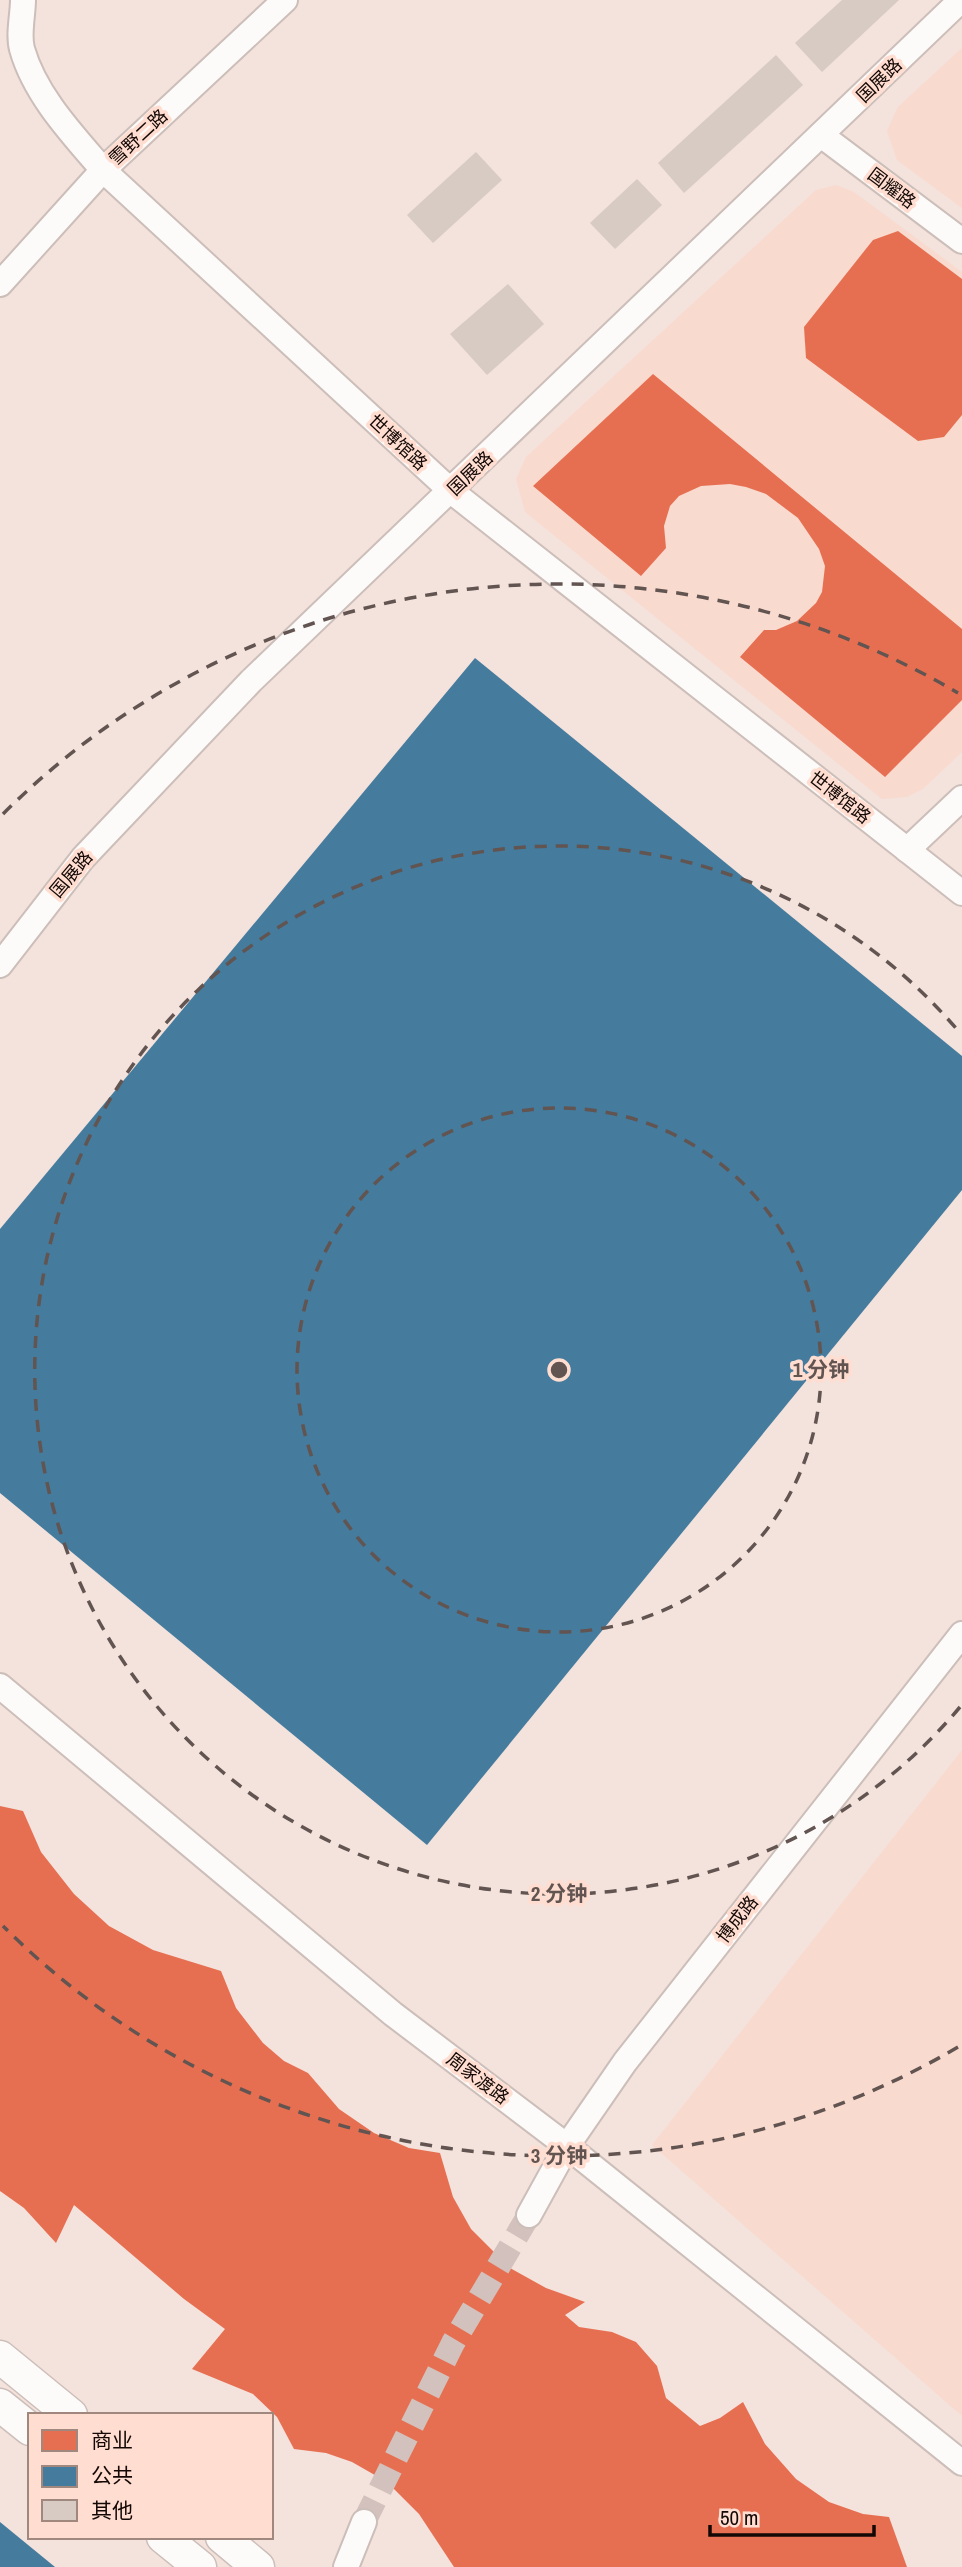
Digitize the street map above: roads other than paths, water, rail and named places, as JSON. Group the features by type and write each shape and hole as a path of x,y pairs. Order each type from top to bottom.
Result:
{"main road":[{"path":"0,2357 69,2413"},
{"path":"0,2405 28,2428"},
{"path":"165,2539 200,2567"},
{"path":"224,2539 258,2567"}],"street":[{"name":"世博馆路","path":"23,0 21,47 37,82 62,121 103,170 451,491 962,893"},
{"name":"雪野二路","path":"0,284 103,170 285,0"},
{"name":"国展路","path":"0,965 83,858 260,672 961,0"},
{"name":"国耀路","path":"821,135 962,241"},
{"path":"907,850 962,798"},
{"name":"博成路","path":"529,2215 567,2146 625,2062 962,1634"},
{"name":"周家渡路","path":"0,1686 393,2014 567,2146 962,2463"},
{"path":"346,2567 364,2522"}],"tunnel":[{"path":"364,2522 453,2343 529,2215"}]}
